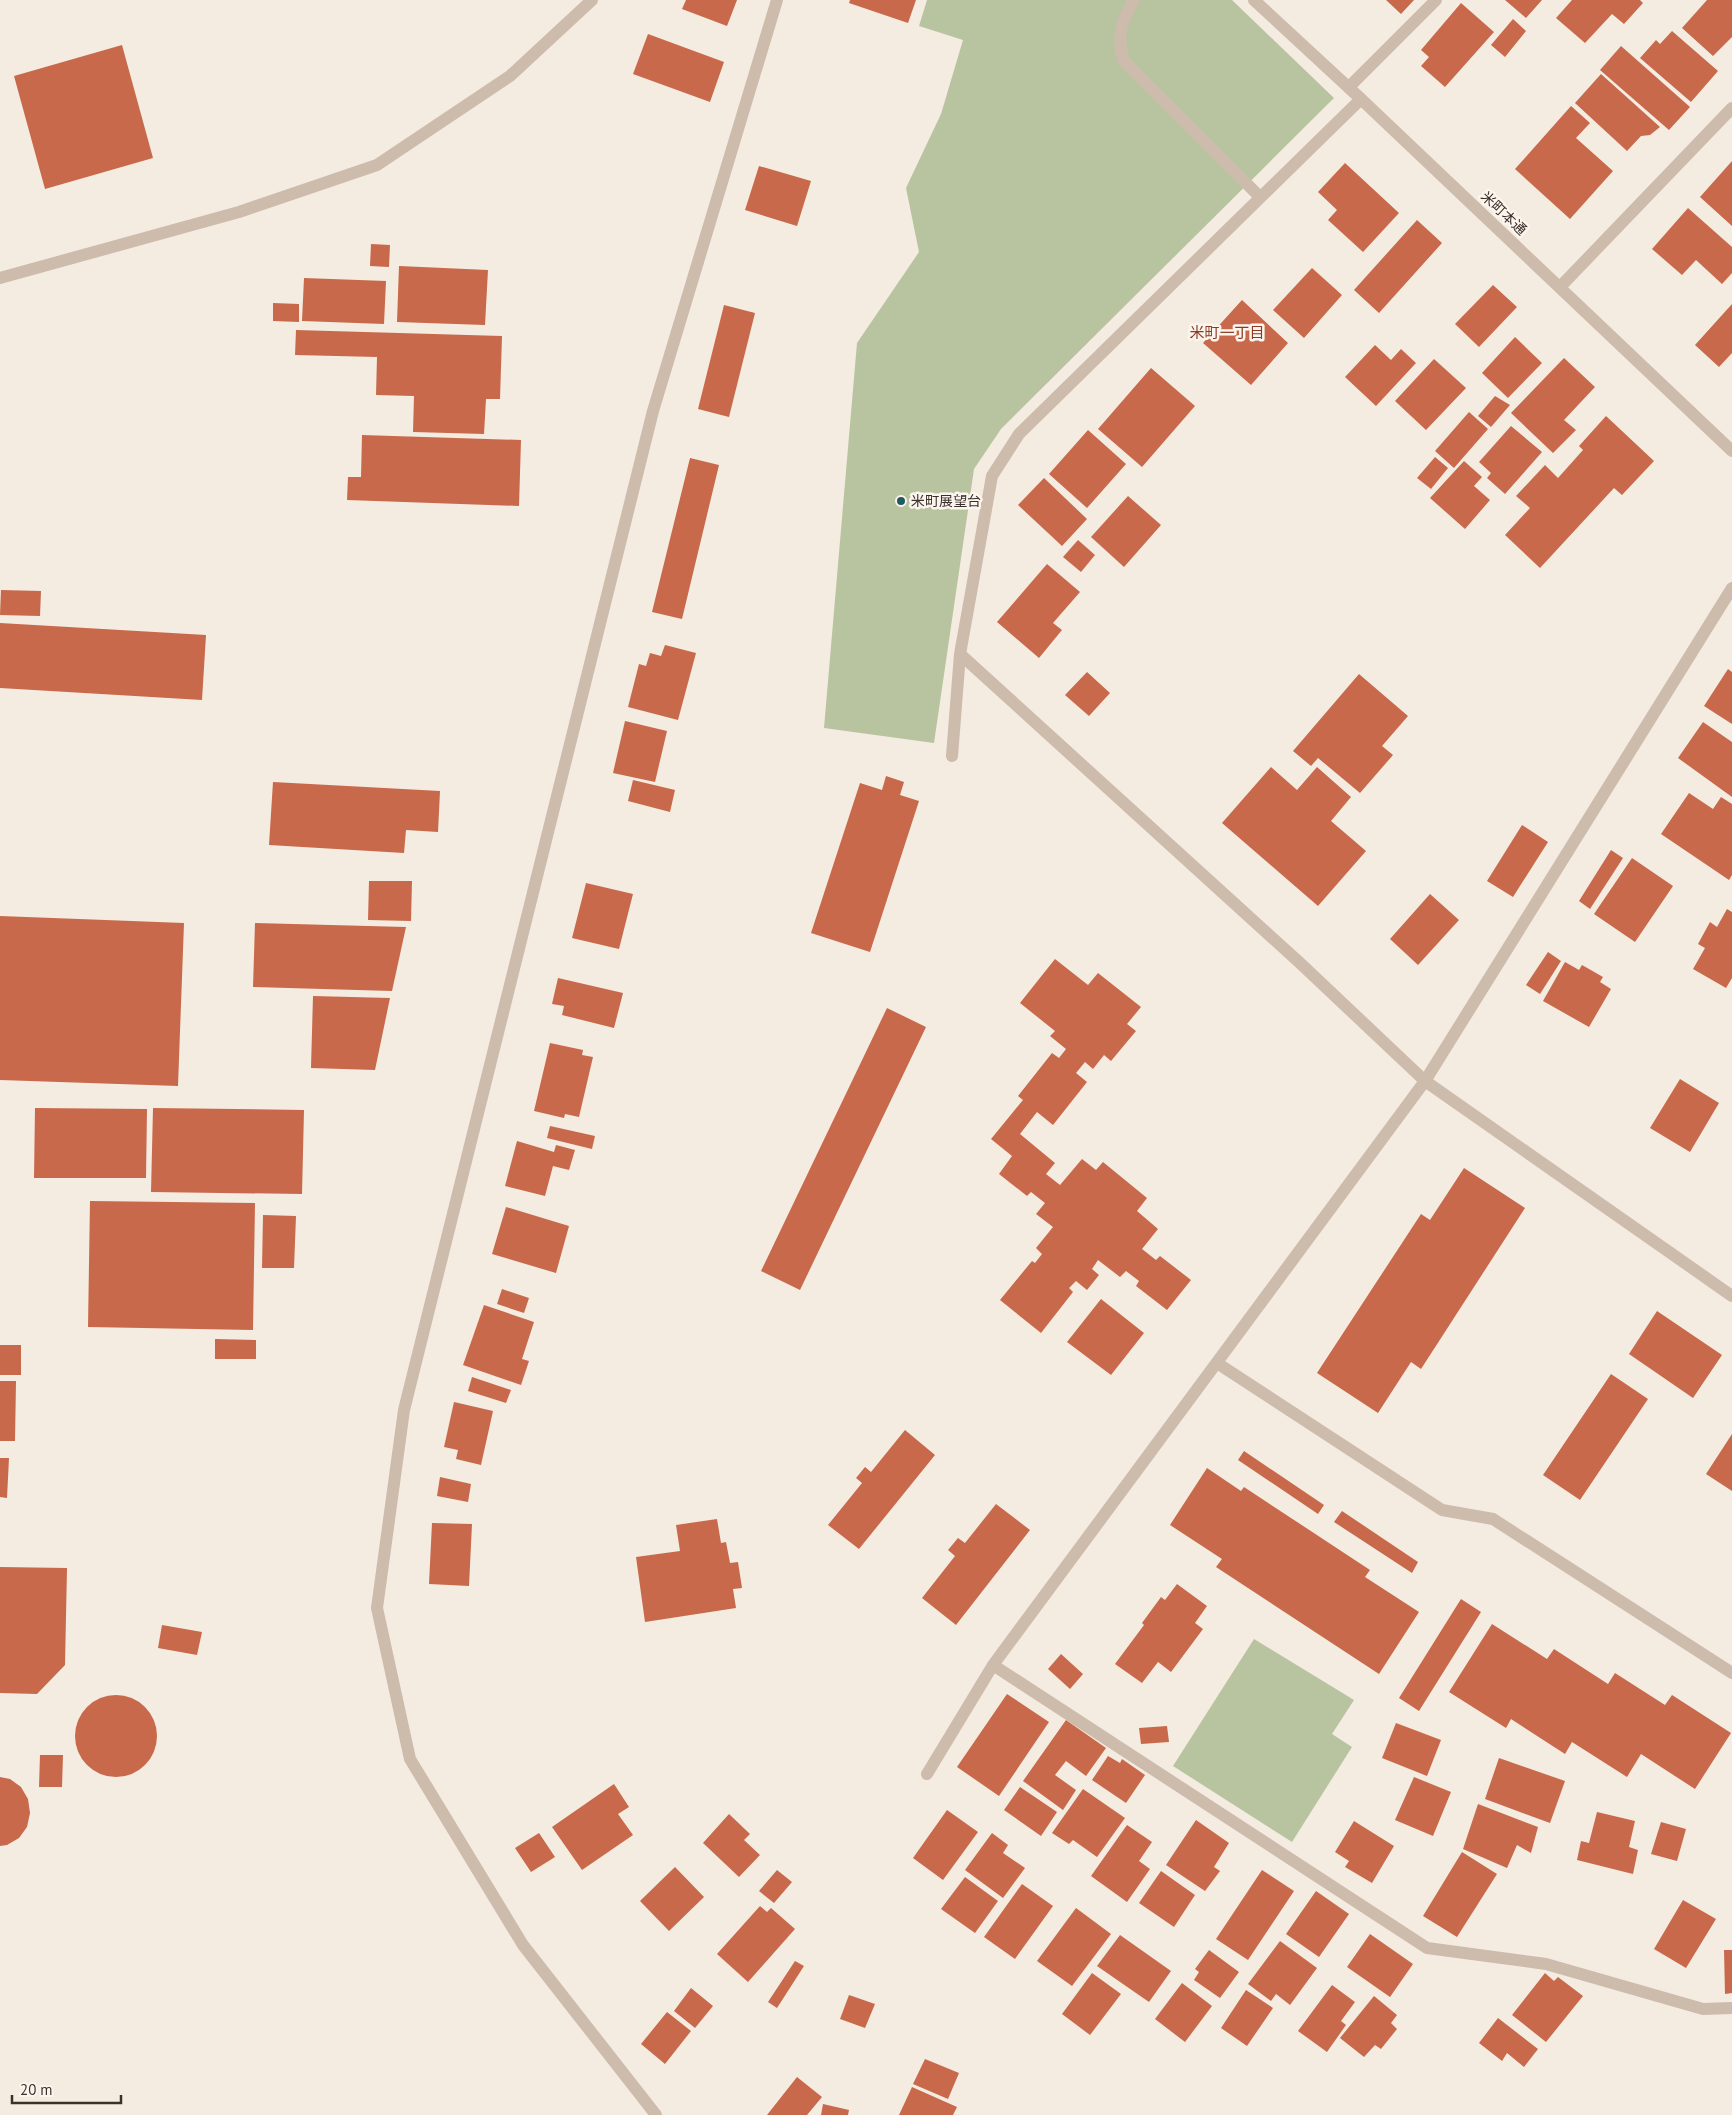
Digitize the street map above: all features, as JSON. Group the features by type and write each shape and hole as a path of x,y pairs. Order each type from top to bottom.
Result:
{"street":[{"path":"0,278 239,212 377,166 510,76 592,0"},
{"path":"656,2115 523,1945 410,1759 377,1608 406,1400 653,412 777,0"},
{"path":"1134,0 1124,17 1118,40 1123,60 1260,197"},
{"name":"米町本通","path":"1254,0 1732,451"},
{"path":"1349,88 1436,0"},
{"path":"952,756 960,654 992,476 1019,434 1361,99"},
{"path":"1560,287 1732,108"},
{"path":"927,1774 993,1665 1425,1080 1732,588"},
{"path":"960,654 1300,963 1425,1080 1732,1296"},
{"path":"1217,1363 1442,1510 1493,1519 1732,1673"},
{"path":"993,1665 1427,1948 1546,1964 1703,2009 1732,2008"}],"green space":[{"path":"927,0 1232,0 1334,98 1001,429 974,469 934,743 824,728 857,343 919,252 906,188 941,114 963,40 919,26"},
{"path":"1254,1639 1354,1700 1332,1734 1352,1747 1292,1842 1173,1766"}],"building":[{"path":"686,0 737,0 727,26 682,9"},
{"path":"850,0 916,0 908,23 849,3"},
{"path":"1386,0 1414,0 1401,14"},
{"path":"1505,0 1542,0 1526,18"},
{"path":"1572,0 1640,0 1643,3 1624,24 1612,14 1585,43 1556,18"},
{"path":"1707,0 1732,0 1732,37 1713,56 1682,28"},
{"path":"1461,3 1494,32 1445,87 1421,66 1429,57 1421,50"},
{"path":"1513,19 1526,31 1505,57 1491,45"},
{"path":"1672,31 1718,71 1691,102 1640,58 1656,40 1660,44"},
{"path":"648,34 724,62 710,102 633,74"},
{"path":"122,45 153,158 45,189 14,76"},
{"path":"1621,46 1690,107 1669,130 1600,70"},
{"path":"1601,74 1660,127 1650,135 1641,136 1627,151 1575,103"},
{"path":"1571,106 1590,123 1576,138 1613,171 1570,219 1515,169"},
{"path":"1732,161 1732,226 1700,197"},
{"path":"1345,163 1399,213 1363,252 1328,220 1337,210 1318,192"},
{"path":"759,166 811,181 797,226 745,210"},
{"path":"1688,208 1732,247 1732,273 1722,284 1696,260 1682,275 1652,249"},
{"path":"1417,220 1442,243 1379,313 1354,290"},
{"path":"371,244 390,245 389,267 370,266"},
{"path":"399,266 488,270 485,325 397,322"},
{"path":"1312,268 1342,295 1304,338 1273,310"},
{"path":"304,278 386,281 384,324 302,321"},
{"path":"1493,285 1517,307 1479,347 1455,324"},
{"path":"1242,300 1288,343 1251,385 1203,343"},
{"path":"273,303 299,304 299,322 273,321"},
{"path":"1732,304 1732,353 1719,367 1695,345"},
{"path":"724,305 755,313 729,417 698,409"},
{"path":"296,330 502,336 500,399 486,399 484,434 413,432 414,396 376,395 377,357 295,355"},
{"path":"1515,337 1542,363 1508,398 1482,373"},
{"path":"1375,345 1391,360 1401,349 1416,363 1376,406 1345,377"},
{"path":"1564,358 1595,387 1564,420 1576,430 1553,453 1511,413"},
{"path":"1434,359 1466,388 1426,430 1395,401"},
{"path":"1151,368 1195,406 1142,467 1098,429"},
{"path":"1495,396 1510,405 1491,427 1478,416"},
{"path":"1469,412 1488,429 1454,468 1435,451"},
{"path":"1606,416 1654,461 1622,495 1614,488 1540,568 1505,535 1530,508 1516,496 1545,465 1558,478 1583,450 1579,446"},
{"path":"1511,426 1542,452 1505,494 1487,478 1491,473 1479,462"},
{"path":"1088,430 1126,464 1087,508 1049,474"},
{"path":"362,435 521,440 519,506 347,500 348,477 361,477"},
{"path":"1435,457 1448,468 1431,489 1417,478"},
{"path":"690,458 719,465 682,619 652,612"},
{"path":"1464,461 1482,477 1474,486 1490,500 1465,529 1430,498"},
{"path":"1044,478 1087,519 1062,546 1018,505"},
{"path":"1128,496 1161,525 1124,567 1091,537"},
{"path":"1078,540 1095,555 1081,572 1063,557"},
{"path":"1047,564 1080,592 1053,623 1062,630 1039,658 997,622"},
{"path":"1,590 41,591 40,616 0,615"},
{"path":"0,623 206,635 202,700 0,688"},
{"path":"665,645 696,653 678,720 628,707 639,664 646,666 650,653 661,656"},
{"path":"1728,669 1732,672 1732,724 1704,706"},
{"path":"1087,672 1110,693 1089,716 1065,695"},
{"path":"1359,674 1408,716 1382,746 1393,755 1360,793 1318,758 1311,766 1293,751"},
{"path":"625,721 667,731 655,782 613,773"},
{"path":"1703,722 1732,742 1732,797 1678,758"},
{"path":"1271,767 1297,790 1317,767 1351,797 1331,821 1366,851 1318,906 1222,823"},
{"path":"886,776 904,782 900,795 919,801 870,952 811,933 860,783 882,790"},
{"path":"633,780 675,790 670,812 628,801"},
{"path":"273,782 440,791 438,832 406,830 404,853 269,845"},
{"path":"1689,793 1713,809 1721,797 1732,804 1732,875 1729,880 1661,834"},
{"path":"1522,825 1548,842 1513,897 1487,881"},
{"path":"1611,850 1623,858 1590,909 1579,901"},
{"path":"1632,858 1673,886 1635,942 1594,914"},
{"path":"369,881 412,881 411,921 368,920"},
{"path":"586,883 633,894 619,949 572,938"},
{"path":"1430,894 1459,920 1418,965 1390,939"},
{"path":"1727,909 1732,912 1732,978 1726,988 1693,969 1705,948 1698,944 1710,922 1717,927"},
{"path":"0,916 184,923 178,1086 0,1080"},
{"path":"255,923 406,927 392,991 253,987"},
{"path":"1548,952 1561,961 1540,994 1526,985"},
{"path":"1055,959 1088,985 1098,973 1141,1007 1127,1024 1136,1031 1111,1061 1104,1055 1093,1069 1085,1062 1076,1073 1087,1082 1053,1125 1037,1112 1020,1134 1055,1163 1046,1174 1060,1185 1082,1159 1096,1170 1103,1162 1147,1198 1137,1211 1158,1229 1142,1249 1156,1260 1160,1256 1191,1280 1167,1310 1136,1286 1139,1281 1126,1271 1120,1277 1098,1260 1092,1269 1099,1275 1087,1290 1076,1281 1069,1288 1073,1292 1041,1333 1000,1300 1032,1261 1035,1263 1042,1254 1036,1248 1053,1227 1036,1214 1045,1203 1031,1192 1027,1196 999,1174 1012,1156 991,1139 1023,1100 1018,1096 1052,1053 1059,1058 1066,1049 1050,1036 1055,1031 1020,1003"},
{"path":"1565,962 1579,970 1582,965 1603,977 1600,982 1611,989 1589,1027 1543,1001"},
{"path":"558,978 623,993 614,1028 562,1015 564,1006 552,1004"},
{"path":"313,996 390,998 375,1070 311,1068"},
{"path":"887,1008 926,1027 800,1290 761,1271"},
{"path":"550,1043 583,1050 582,1055 593,1057 579,1117 565,1114 564,1118 534,1111"},
{"path":"1680,1079 1719,1103 1690,1152 1650,1128"},
{"path":"35,1108 147,1109 146,1178 34,1178"},
{"path":"153,1108 304,1110 302,1194 151,1192"},
{"path":"550,1126 595,1136 592,1149 547,1138"},
{"path":"517,1141 554,1152 556,1145 575,1150 569,1170 553,1166 545,1196 505,1186"},
{"path":"1464,1168 1525,1208 1421,1369 1411,1362 1378,1413 1317,1373 1421,1214 1430,1220"},
{"path":"90,1201 255,1203 253,1330 88,1327"},
{"path":"506,1207 569,1226 556,1273 492,1254"},
{"path":"263,1215 296,1216 294,1268 262,1268"},
{"path":"502,1289 529,1298 524,1313 497,1304"},
{"path":"1101,1299 1144,1333 1111,1375 1067,1342"},
{"path":"484,1305 534,1322 522,1359 529,1361 521,1385 463,1365"},
{"path":"1657,1311 1722,1355 1693,1398 1629,1354"},
{"path":"215,1339 256,1340 256,1359 215,1359"},
{"path":"0,1345 21,1345 21,1375 0,1375"},
{"path":"1611,1374 1648,1399 1580,1500 1543,1475"},
{"path":"472,1377 511,1390 506,1403 468,1391"},
{"path":"0,1381 16,1381 15,1441 0,1441"},
{"path":"454,1402 493,1411 481,1465 456,1459 458,1450 444,1447"},
{"path":"905,1430 935,1455 859,1549 828,1525 862,1483 856,1478 865,1467 871,1472"},
{"path":"1732,1434 1732,1491 1706,1474"},
{"path":"1244,1451 1324,1505 1318,1514 1238,1460"},
{"path":"0,1458 9,1458 7,1498 0,1497"},
{"path":"1207,1468 1241,1491 1244,1487 1370,1570 1365,1577 1419,1612 1379,1674 1216,1567 1222,1559 1170,1525"},
{"path":"440,1477 471,1484 468,1502 437,1496"},
{"path":"996,1504 1030,1530 956,1625 922,1598 955,1556 948,1550 958,1538 965,1543"},
{"path":"1342,1511 1418,1562 1412,1573 1334,1522"},
{"path":"717,1519 721,1543 726,1542 730,1563 738,1562 742,1588 733,1589 736,1608 645,1622 636,1557 680,1551 676,1525"},
{"path":"432,1523 472,1524 469,1586 429,1584"},
{"path":"0,1567 67,1568 65,1665 37,1694 0,1693"},
{"path":"1177,1584 1207,1606 1195,1623 1203,1629 1171,1672 1158,1662 1142,1683 1115,1664 1144,1625 1142,1623 1161,1597 1165,1600"},
{"path":"1461,1599 1481,1612 1419,1711 1399,1698"},
{"path":"1492,1624 1547,1659 1554,1649 1608,1684 1615,1673 1665,1705 1672,1695 1731,1733 1695,1789 1641,1754 1627,1777 1572,1742 1565,1754 1511,1719 1506,1728 1449,1692"},
{"path":"162,1625 202,1632 197,1655 158,1648"},
{"path":"1061,1654 1083,1674 1070,1689 1048,1669"},
{"path":"1007,1694 1049,1722 999,1796 957,1767"},
{"path":"108,1695 124,1695 139,1702 150,1713 157,1728 154,1752 145,1765 124,1777 108,1777 93,1770 82,1759 75,1744 75,1728 82,1713 93,1702"},
{"path":"1066,1720 1106,1748 1086,1776 1066,1761 1055,1775 1076,1790 1063,1810 1023,1781"},
{"path":"1396,1723 1441,1740 1427,1776 1382,1758"},
{"path":"1167,1726 1169,1742 1141,1744 1139,1728"},
{"path":"40,1755 63,1755 62,1787 39,1787"},
{"path":"1108,1756 1120,1763 1122,1759 1145,1775 1126,1803 1092,1780"},
{"path":"1499,1758 1565,1781 1550,1823 1485,1799"},
{"path":"0,1777 10,1779 21,1787 28,1799 30,1813 27,1827 19,1838 7,1845 0,1846"},
{"path":"1414,1777 1451,1792 1433,1836 1395,1820"},
{"path":"614,1784 629,1807 618,1814 633,1835 582,1870 552,1827"},
{"path":"1020,1787 1057,1812 1041,1836 1004,1810"},
{"path":"1083,1789 1125,1818 1097,1857 1073,1840 1069,1844 1052,1833"},
{"path":"1478,1804 1538,1827 1531,1853 1517,1845 1507,1868 1463,1849"},
{"path":"947,1810 978,1832 943,1880 913,1858"},
{"path":"1597,1812 1635,1821 1629,1847 1638,1850 1633,1874 1577,1860 1581,1841 1589,1843"},
{"path":"729,1814 750,1834 744,1840 760,1855 739,1877 703,1843"},
{"path":"1196,1820 1229,1843 1214,1867 1220,1871 1205,1891 1166,1865"},
{"path":"1354,1821 1394,1846 1372,1883 1345,1867 1349,1861 1335,1852"},
{"path":"1661,1822 1686,1829 1677,1861 1651,1854"},
{"path":"1127,1825 1152,1842 1139,1861 1150,1869 1127,1902 1091,1876"},
{"path":"539,1833 555,1857 531,1872 515,1848"},
{"path":"992,1833 1008,1845 1003,1853 1025,1868 1003,1898 965,1870"},
{"path":"1462,1852 1497,1874 1457,1937 1423,1916"},
{"path":"675,1867 704,1897 669,1931 640,1901"},
{"path":"777,1870 792,1882 774,1903 759,1891"},
{"path":"1262,1870 1294,1891 1248,1960 1216,1939"},
{"path":"1161,1871 1195,1895 1174,1927 1139,1903"},
{"path":"965,1877 998,1901 975,1933 941,1909"},
{"path":"1022,1884 1053,1906 1015,1959 984,1937"},
{"path":"1316,1891 1349,1914 1319,1957 1286,1934"},
{"path":"1683,1900 1716,1919 1686,1968 1654,1949"},
{"path":"760,1906 767,1912 771,1908 795,1929 748,1982 717,1954"},
{"path":"1076,1908 1111,1934 1072,1986 1037,1961"},
{"path":"1370,1934 1413,1964 1390,1997 1347,1967"},
{"path":"1120,1935 1171,1971 1149,2002 1097,1966"},
{"path":"1280,1941 1317,1968 1290,2005 1276,1994 1271,2001 1248,1984"},
{"path":"1209,1950 1239,1972 1220,1998 1194,1980 1199,1972 1195,1969"},
{"path":"1724,1950 1732,1950 1732,1993 1725,1994"},
{"path":"795,1961 804,1966 777,2008 768,2002"},
{"path":"1092,1973 1121,1994 1090,2035 1062,2014"},
{"path":"1545,1973 1554,1981 1558,1977 1583,1996 1546,2042 1512,2015"},
{"path":"1182,1983 1212,2006 1185,2042 1155,2019"},
{"path":"1332,1985 1355,2002 1341,2021 1346,2025 1327,2052 1298,2031"},
{"path":"691,1988 713,2006 695,2028 674,2011"},
{"path":"1246,1990 1273,2008 1247,2046 1221,2028"},
{"path":"849,1995 875,2004 865,2028 840,2019"},
{"path":"1374,1996 1397,2015 1391,2023 1397,2029 1381,2049 1375,2045 1364,2057 1340,2038"},
{"path":"667,2012 691,2031 665,2064 641,2044"},
{"path":"1498,2018 1538,2049 1524,2067 1507,2053 1502,2061 1479,2043"},
{"path":"925,2059 959,2073 948,2099 913,2084"},
{"path":"797,2077 822,2097 807,2115 767,2115"},
{"path":"912,2087 957,2107 953,2115 899,2115"},
{"path":"823,2104 849,2110 848,2115 821,2115"}],"place":[{"name":"米町展望台","path":"901,501"}],"district":[{"name":"米町一丁目","path":"1227,332"}]}
